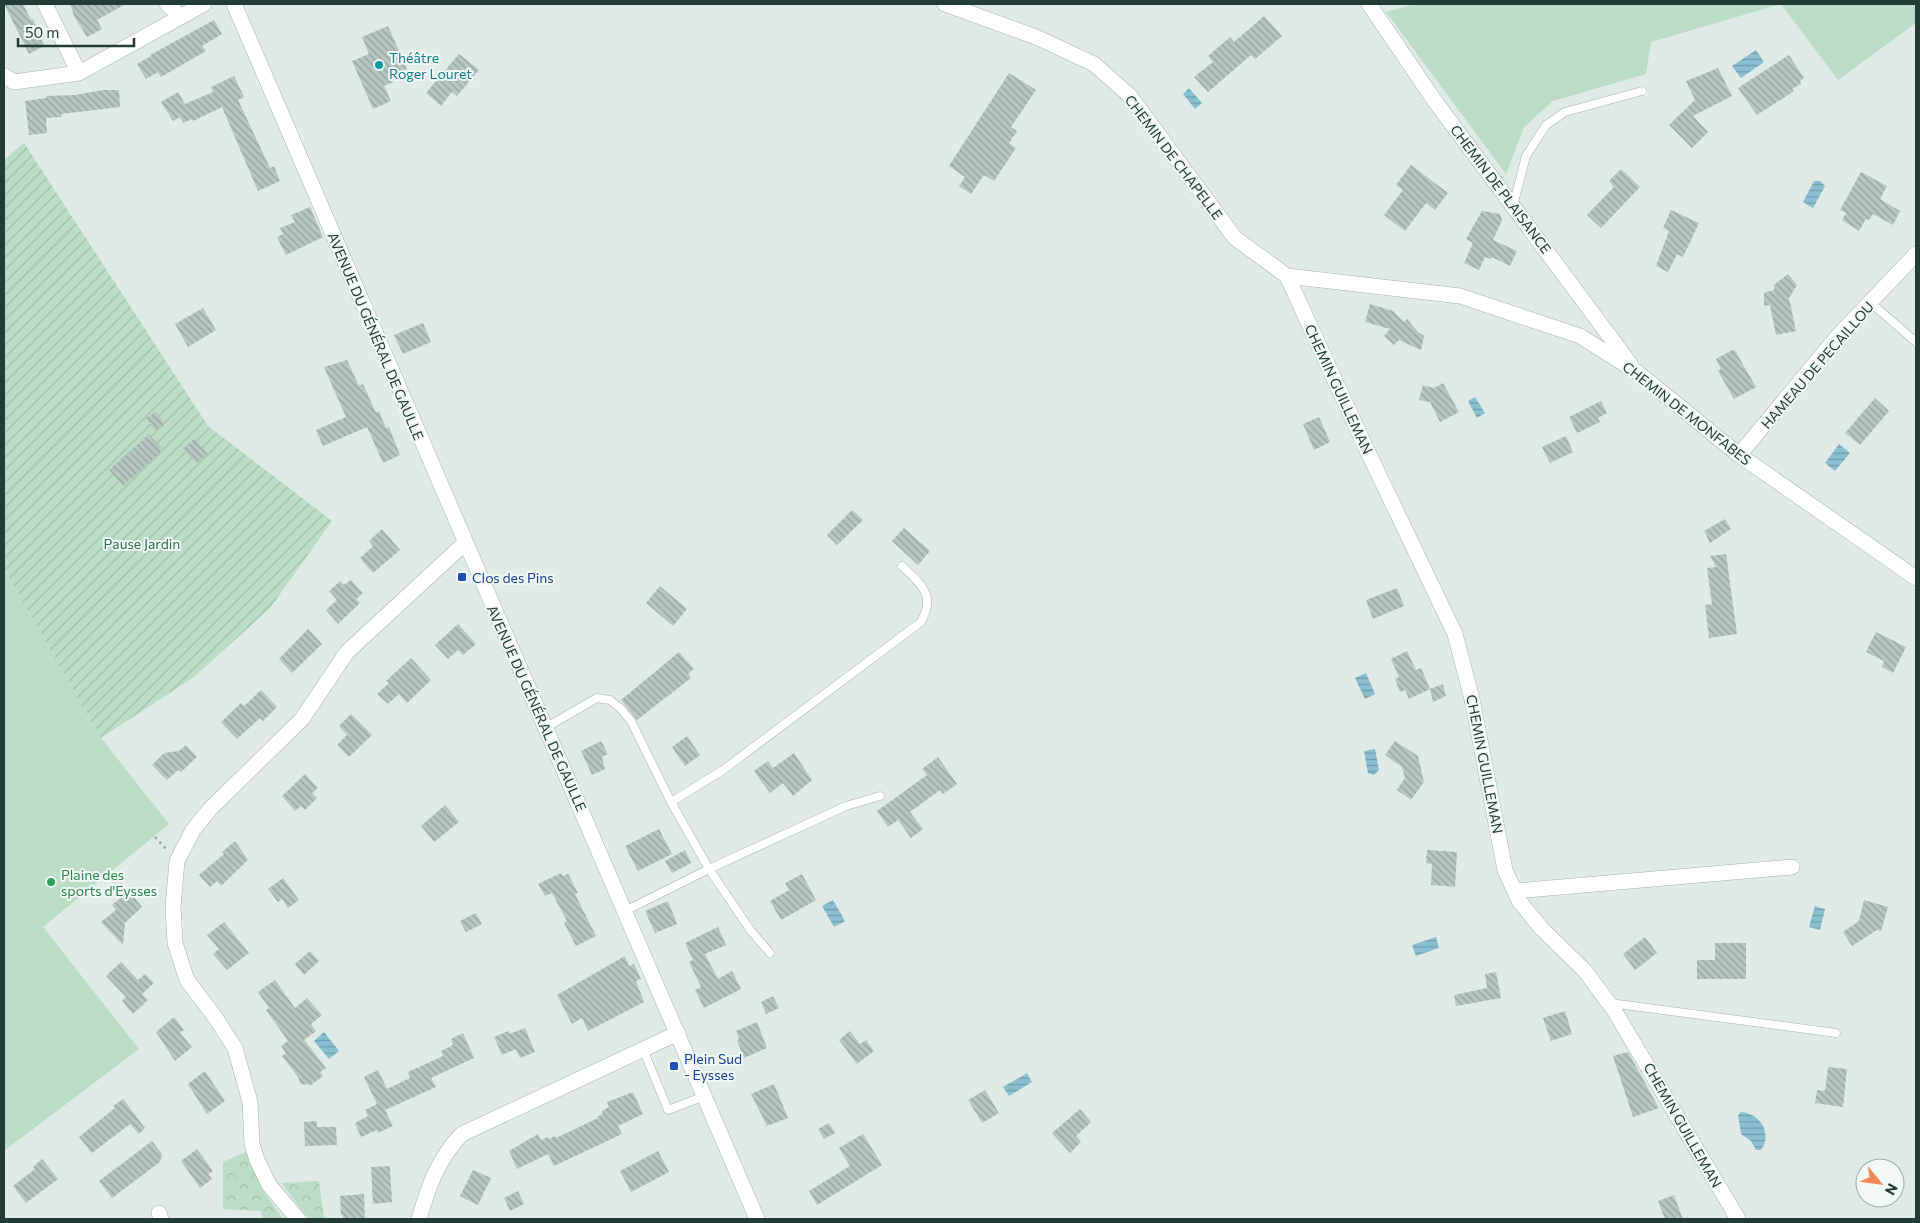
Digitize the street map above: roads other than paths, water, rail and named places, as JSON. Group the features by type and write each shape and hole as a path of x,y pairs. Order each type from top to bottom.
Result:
{"street":[{"path":"44,4 79,73"},
{"path":"167,4 181,17"},
{"path":"9,79 79,73 204,4"},
{"name":"AVENUE DU GÉNÉRAL DE GAULLE","path":"234,4 757,1219"},
{"name":"CHEMIN DE CHAPELLE","path":"945,4 1036,37 1094,64 1129,95 1235,238 1287,276"},
{"name":"CHEMIN DE PLAISANCE","path":"1369,4 1434,100 1637,372"},
{"name":"HAMEAU DE PECAILLOU","path":"1739,455 1837,337 1916,254"},
{"name":"CHEMIN DE MONFABES","path":"1287,276 1460,296 1580,336 1637,372 1739,455 1916,578"},
{"name":"CHEMIN GUILLEMAN","path":"1287,276 1366,448 1455,634 1472,699 1506,870 1519,900 1542,929 1584,971 1608,1003 1665,1093 1738,1219"},
{"path":"298,1219 269,1185 257,1160 252,1144 250,1102 235,1048 215,1017 187,980 175,943 173,907 177,861 193,830 210,809 302,719 347,652 465,543"},
{"path":"1515,891 1792,867"},
{"path":"419,1219 430,1185 442,1159 450,1146 462,1134 678,1032"}],"lane":[{"path":"1513,206 1526,156 1546,125 1564,112 1642,91"},
{"path":"1871,303 1916,342"},
{"path":"671,802 723,770 921,622 927,610 927,596 922,584 902,566"},
{"path":"545,728 597,698 610,700 621,709 632,721 671,802 709,869 750,931 770,953"},
{"path":"625,911 709,869 846,806 880,796"},
{"path":"1608,1003 1836,1033"},
{"path":"643,1049 668,1110 705,1096"}],"water":[{"path":"1756,50 1764,62 1741,78 1732,66"},
{"path":"1189,88 1202,103 1195,109 1183,94"},
{"path":"1814,181 1820,181 1825,186 1813,208 1803,202"},
{"path":"1475,397 1485,413 1477,418 1468,401"},
{"path":"1839,444 1850,453 1835,471 1825,463"},
{"path":"1366,673 1375,694 1365,699 1355,678"},
{"path":"1375,749 1379,770 1374,775 1368,773 1364,751"},
{"path":"833,900 845,921 834,927 822,906"},
{"path":"1815,906 1825,909 1820,930 1809,927"},
{"path":"1436,937 1439,948 1416,956 1412,945"},
{"path":"324,1032 339,1051 329,1059 314,1041"},
{"path":"1027,1073 1032,1082 1009,1096 1003,1087"},
{"path":"1741,1112 1754,1116 1763,1125 1766,1137 1761,1150 1756,1150 1751,1141 1741,1134 1738,1115"}],"place":[{"name":"Théâtre Roger Louret","path":"379,65"},
{"name":"Clos des Pins","path":"462,577"},
{"name":"Plaine des sports d'Eysses","path":"51,882"},
{"name":"Plein Sud - Eysses","path":"674,1066"}],"park label":[{"name":"Pause Jardin","path":"142,543"}]}
